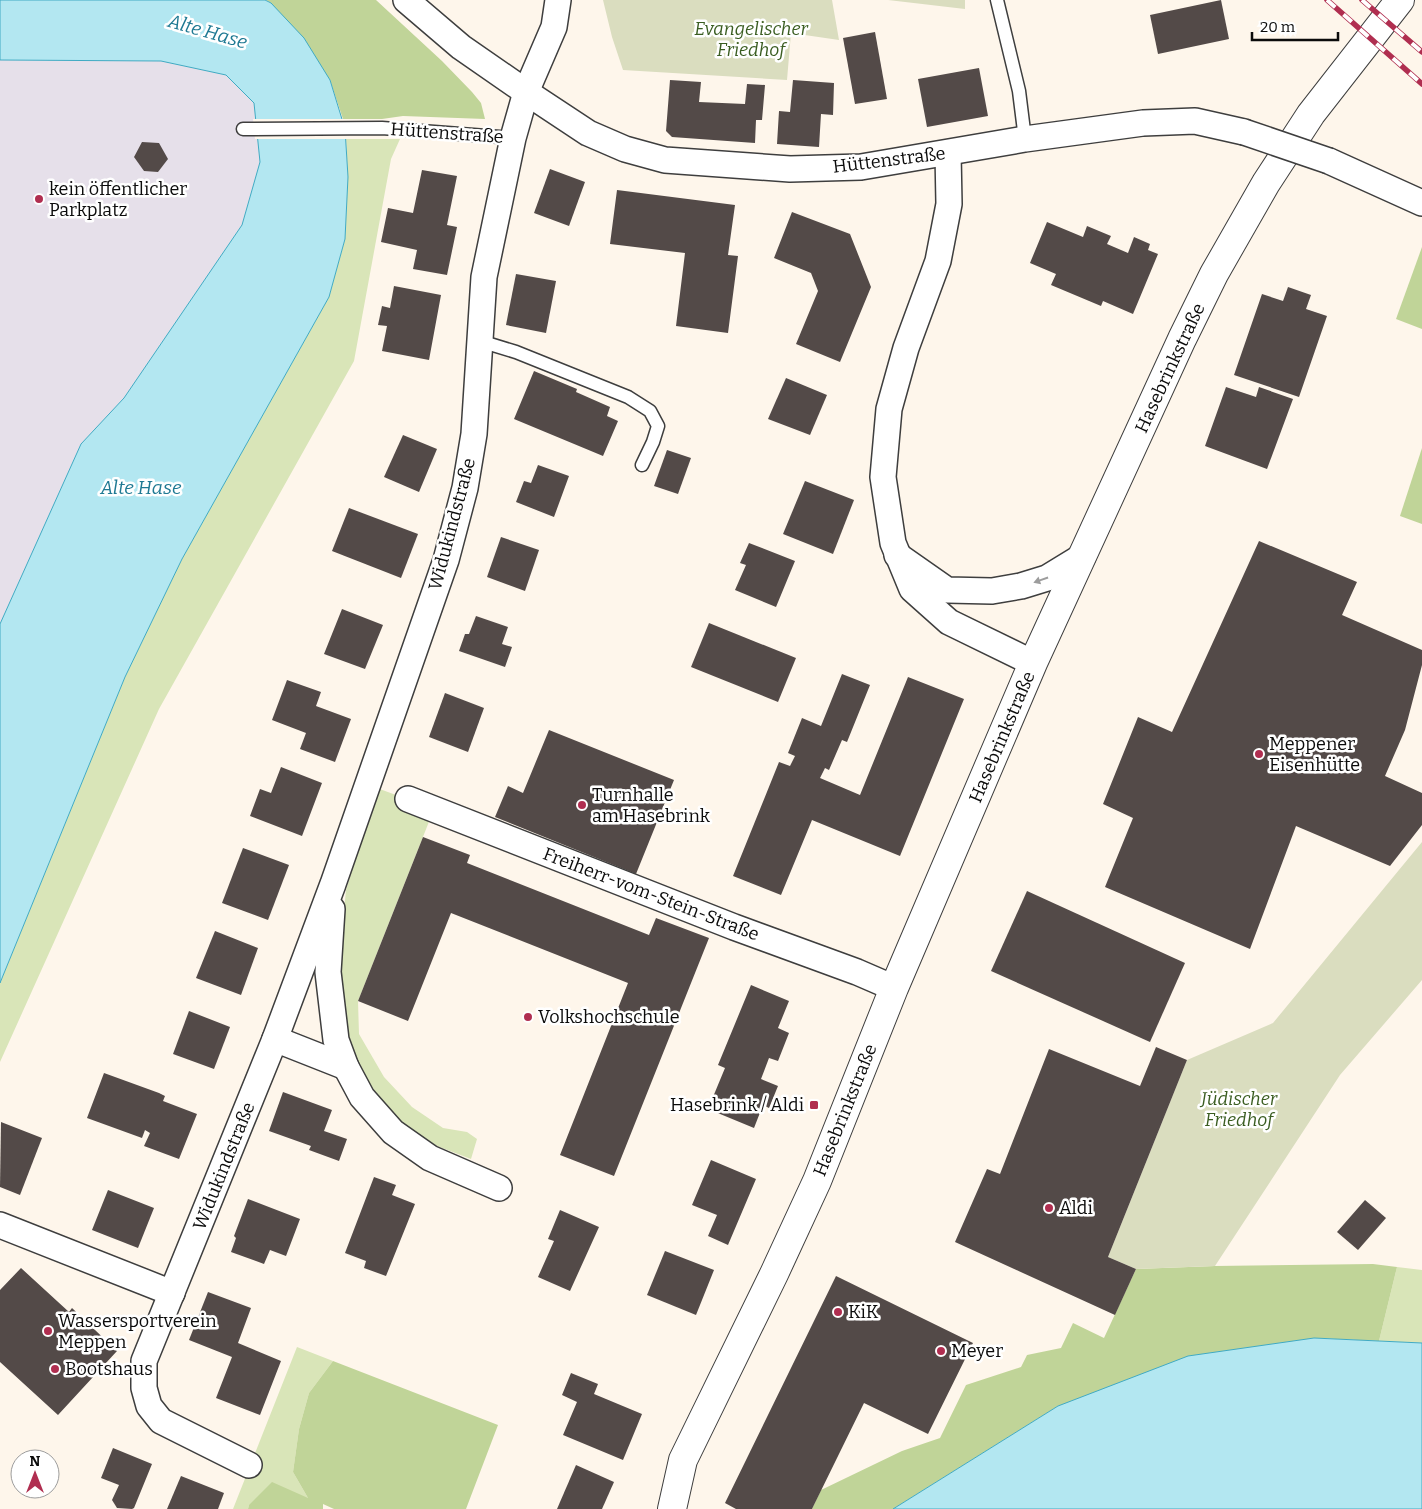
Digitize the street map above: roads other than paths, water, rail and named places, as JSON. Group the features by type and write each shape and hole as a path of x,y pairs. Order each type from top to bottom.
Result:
{"street":[{"name":"Hüttenstraße","path":"406,0 461,47 588,133 625,149 665,160 790,169 861,167 1143,123 1195,121 1244,132 1329,161 1422,203"},
{"path":"526,92 554,27 558,0"},
{"name":"Hasebrinkstraße","path":"672,1509 683,1460 774,1274 817,1181 894,988 1033,663 1182,339 1214,274 1266,183 1311,114 1400,0"},
{"name":"Widukindstraße","path":"249,1465 160,1421 149,1406 144,1388 144,1361 275,1039 333,884 446,560 465,488 474,434 484,277 513,138 526,92"},
{"path":"948,153 949,204 938,261 906,348 889,410 883,477 893,543 912,589 949,622 1033,663"},
{"path":"897,555 947,590 992,591 1021,586 1047,578 1083,556"},
{"name":"Freiherr-vom-Stein-Straße","path":"408,799 725,923 857,972 894,988"},
{"name":"Widukindstraße","path":"333,884 328,972 336,1040 346,1067 362,1097 394,1132 430,1158 499,1188"},
{"path":"275,1039 346,1067"},
{"path":"0,1225 172,1293"}],"lane":[{"path":"997,0 1019,92 1025,140"},
{"name":"Hüttenstraße","path":"244,129 382,128 513,138"},
{"path":"480,341 516,352 628,396 650,411 658,426 642,465"}],"water":[{"name":"Alte Hase","path":"0,0 265,0 271,3 304,38 330,80 345,129 348,177 345,239 329,297 182,559 125,677 0,983 0,624 81,444 124,398 242,225 260,162 254,103 226,75 161,61 0,60"},
{"path":"1314,1338 1422,1343 1422,1509 893,1509 1058,1406 1188,1356"}],"railway":[{"path":"1327,0 1422,84"},
{"path":"1362,0 1422,52"}],"place":[{"name":"kein öffentlicher Parkplatz","path":"39,199"},
{"name":"Meppener Eisenhütte","path":"1259,754"},
{"name":"Turnhalle am Hasebrink","path":"582,805"},
{"name":"Volkshochschule","path":"528,1017"},
{"name":"Hasebrink / Aldi","path":"814,1105"},
{"name":"Aldi","path":"1049,1208"},
{"name":"KiK","path":"838,1312"},
{"name":"Wassersportverein Meppen","path":"48,1331"},
{"name":"Meyer","path":"941,1351"},
{"name":"Bootshaus","path":"55,1369"}],"park label":[{"name":"Evangelischer Friedhof","path":"751,39"},
{"name":"Jüdischer Friedhof","path":"1239,1109"}]}
